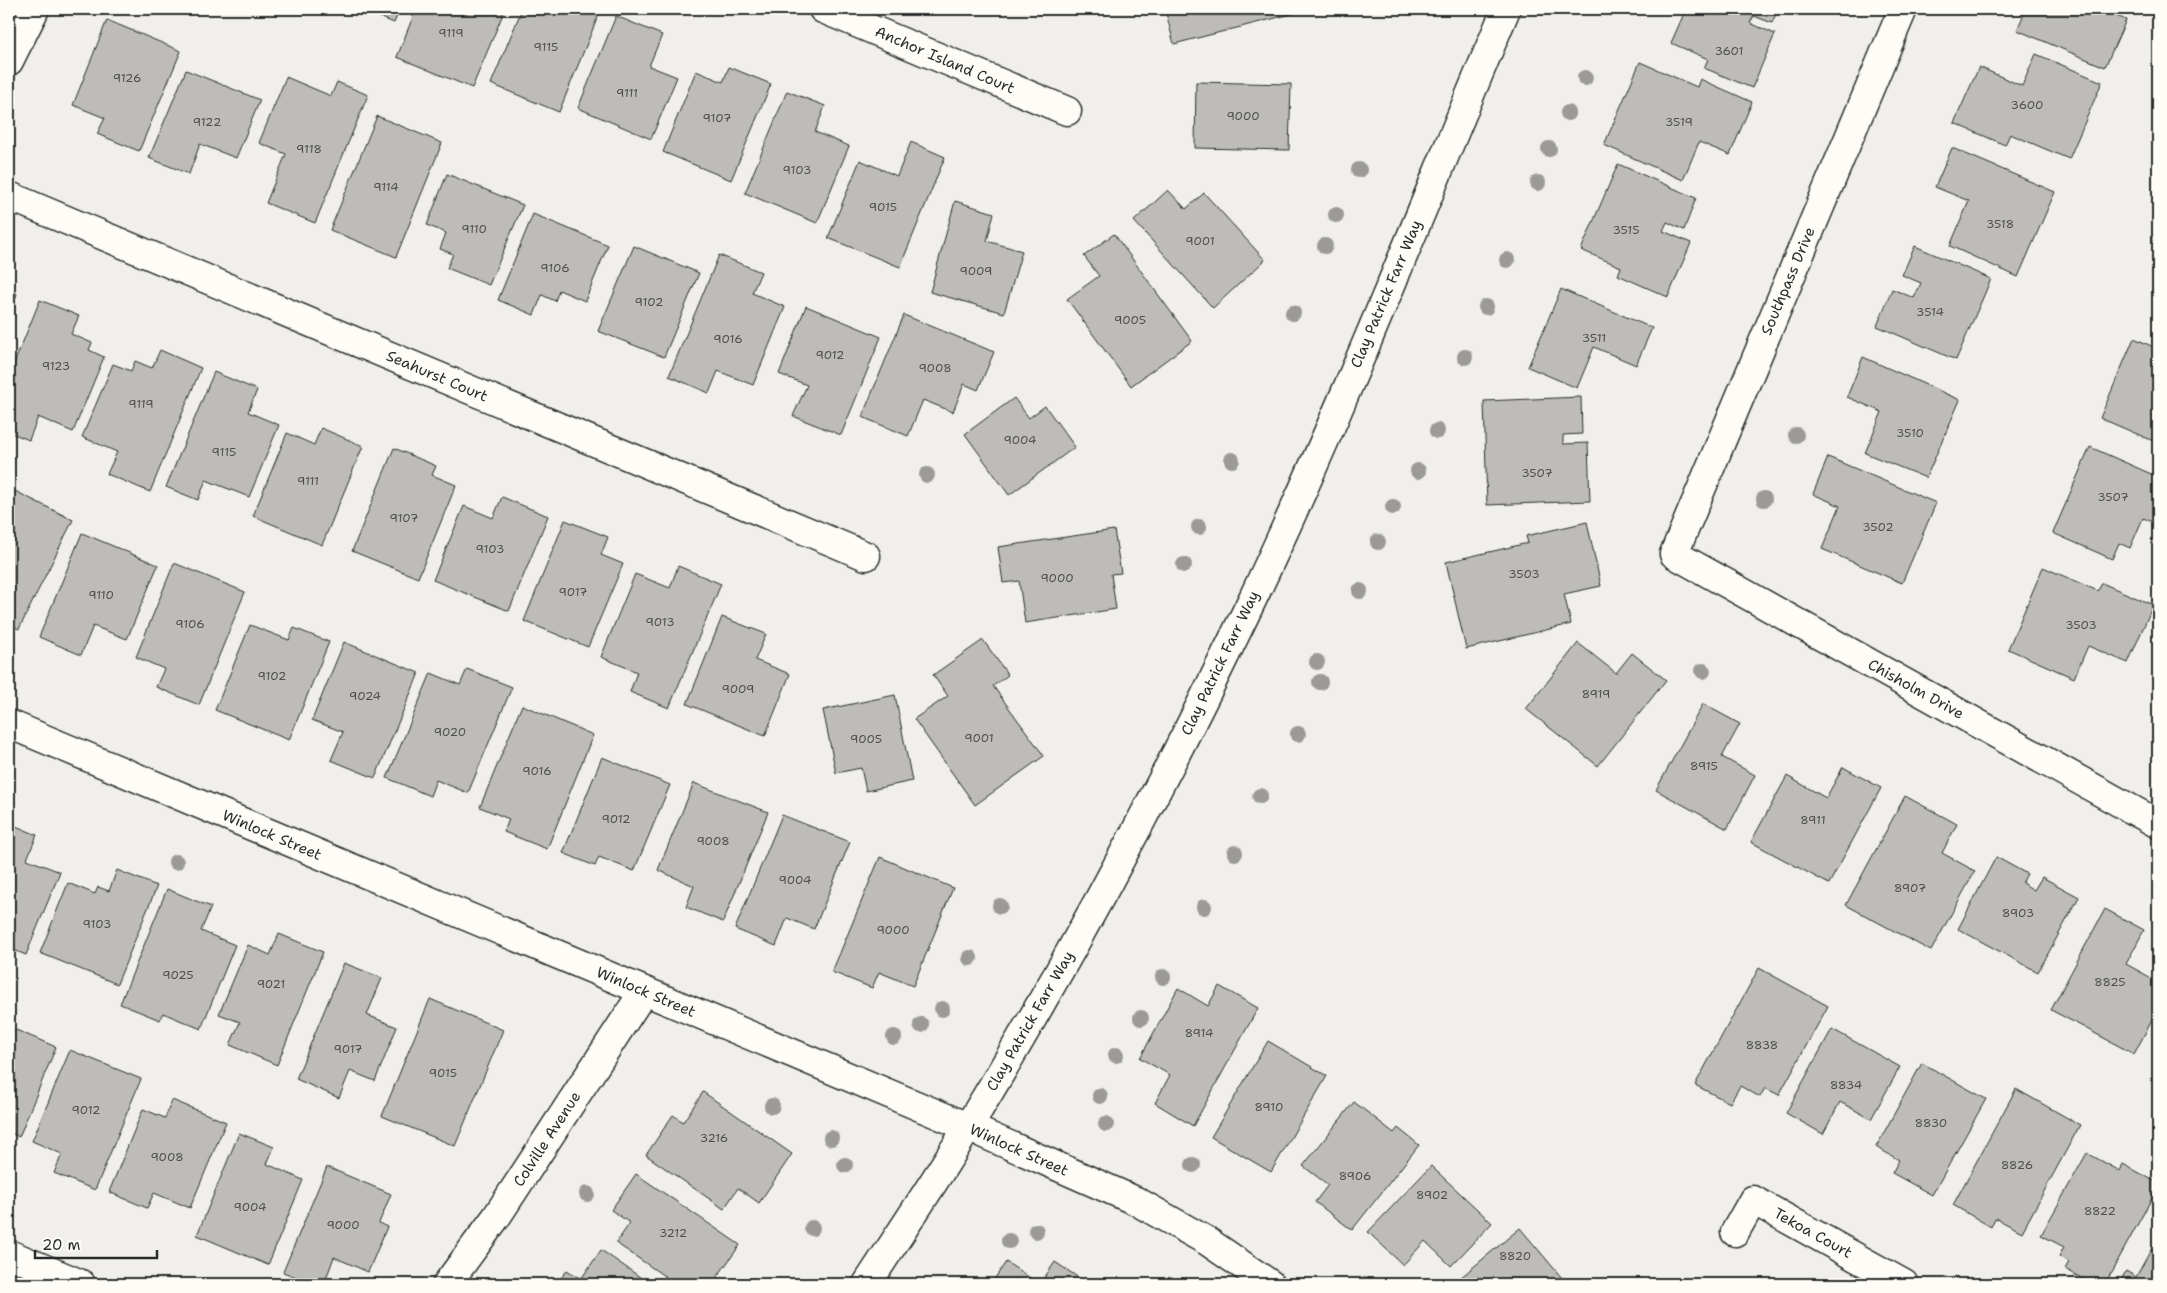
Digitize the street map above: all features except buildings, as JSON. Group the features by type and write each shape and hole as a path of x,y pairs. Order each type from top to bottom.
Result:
{"street":[{"path":"9,61 35,9"},
{"name":"Anchor Island Court","path":"823,9 1067,111"},
{"name":"Clay Patrick Farr Way","path":"867,1284 968,1127 1070,953 1166,775 1255,594 1358,362 1506,9"},
{"name":"Southpass Drive","path":"1674,554 1903,9"},
{"name":"Seahurst Court","path":"9,196 866,556"},
{"name":"Chisholm Drive","path":"1674,554 2158,824"},
{"name":"Winlock Street","path":"9,724 968,1127 1136,1201 1207,1241 1270,1284"},
{"name":"Colville Avenue","path":"447,1284 497,1216 644,991"},
{"name":"Tekoa Court","path":"1735,1232 1753,1200 1904,1284"},
{"path":"9,1254 81,1284"}]}
